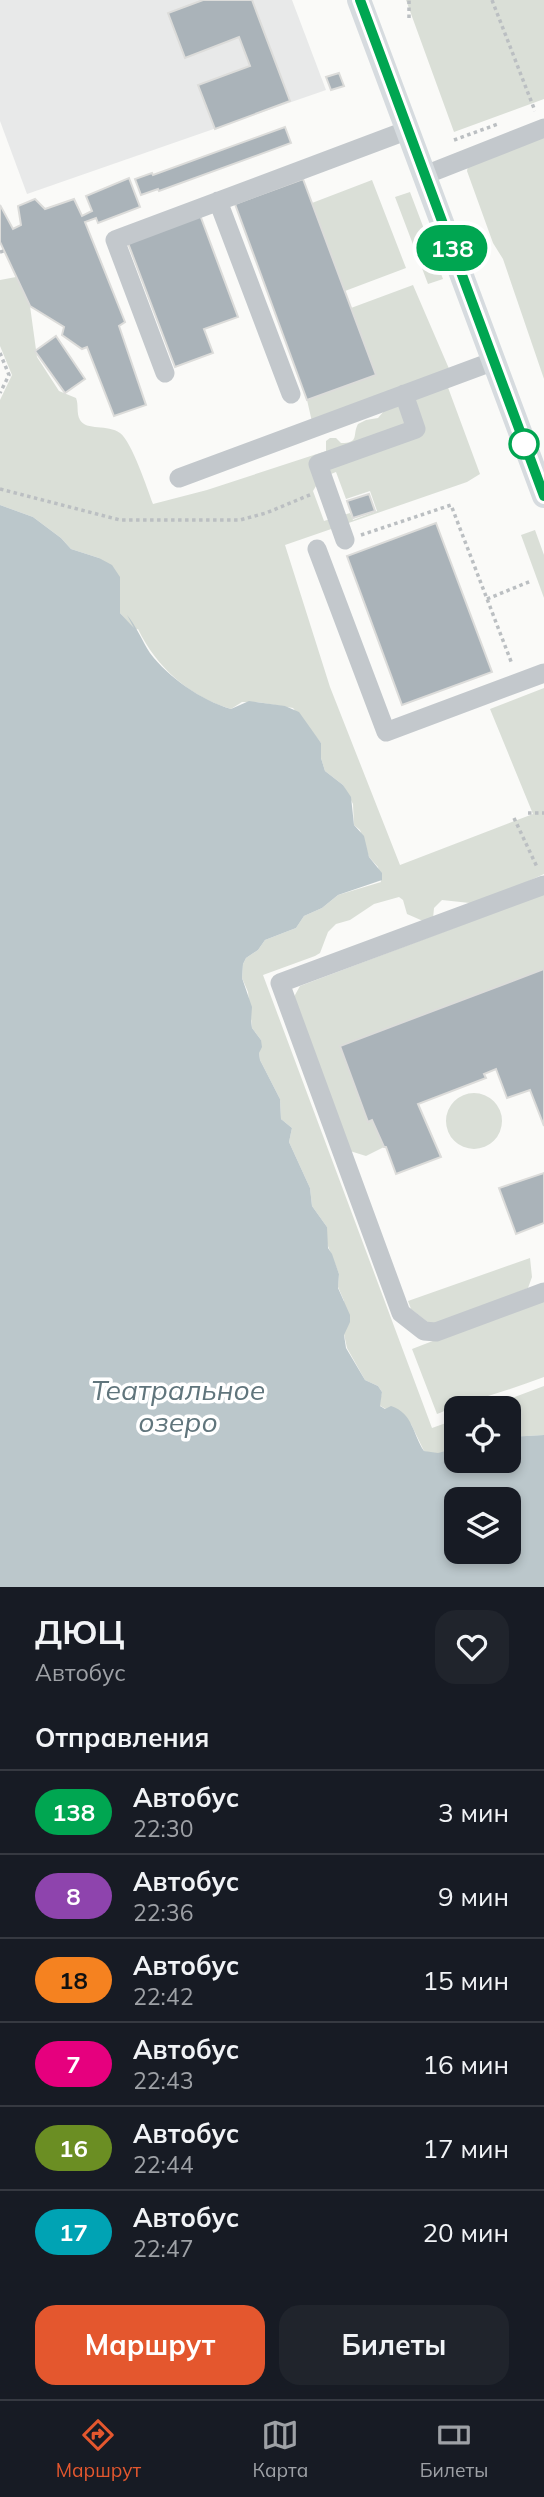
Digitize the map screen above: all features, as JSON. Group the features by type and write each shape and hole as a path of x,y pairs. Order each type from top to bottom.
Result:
{"main road":[{"path":"359,0 544,496"}],"street":[{"path":"425,175 544,128"},
{"path":"165,373 115,240 408,130"},
{"path":"218,201 292,394"},
{"path":"178,478 494,360"},
{"path":"345,540 318,464 416,429 404,394"},
{"path":"317,550 386,732 544,673"},
{"path":"542,878 280,983 401,1313 424,1331 436,1332 544,1292"}],"path":[{"path":"408,18 409,0"},
{"path":"492,0 535,110"},
{"path":"0,354 9,375 0,393"},
{"path":"0,489 120,520 240,520 266,513 327,488"},
{"path":"345,540 451,505 519,682"},
{"path":"487,599 531,581"},
{"path":"528,813 544,813"},
{"path":"514,818 542,878"}],"shaded area":[{"path":"0,0 292,0 326,90 27,194 0,121"},
{"path":"406,0 544,0 544,99 454,132"},
{"path":"544,136 544,379 503,259 493,243 467,171 468,166"},
{"path":"372,180 406,268 345,291 312,203"},
{"path":"410,192 443,279 428,284 395,197"},
{"path":"16,277 30,306 37,357 59,391 76,398 79,417 83,423 115,430 125,438 153,504 207,490 326,451 326,441 330,438 336,438 341,443 351,442 358,424 378,418 402,390 313,426 307,400 351,308 413,285 450,371 443,374 480,474 467,482 285,545 330,687 400,865 533,814 490,709 544,688 544,874 479,904 442,900 434,908 433,919 423,921 407,914 403,900 399,897 374,904 350,920 336,924 328,932 320,953 263,975 432,1428 444,1424 444,1452 424,1451 411,1424 379,1405 382,1392 378,1386 365,1380 347,1348 344,1334 344,1301 338,1287 339,1274 326,1241 327,1227 312,1206 310,1188 289,1142 292,1128 281,1119 280,1099 260,1060 261,1040 252,1028 248,992 242,978 246,958 258,950 265,940 296,928 304,916 322,908 338,895 381,882 378,867 369,857 360,830 354,825 353,804 343,785 325,771 321,758 321,743 293,708 242,702 231,709 188,688 154,656 138,629 135,630 120,613 120,591 99,558 71,549 33,517 0,505 0,400 12,375 0,346 0,280","holes":["336,472 346,499 370,491 377,511 353,520 350,513 324,521 313,491 321,478"]},
{"path":"535,530 544,555 544,598 521,535"},
{"path":"544,894 544,969 369,1122 372,1120 384,1147 366,1156 350,1151 294,1003 300,986"},
{"path":"474,1093 485,1095 494,1101 500,1110 500,1132 494,1141 485,1147 474,1149 463,1147 454,1141 448,1132 446,1121 448,1110 454,1101 463,1095"},
{"path":"530,1258 532,1277 528,1288 434,1327 411,1309 408,1301"},
{"path":"544,1298 544,1377 487,1396 444,1396 444,1411 437,1414 412,1349"},
{"path":"544,1386 544,1435 521,1436 521,1396 517,1396"}],"water":[{"name":"Театральное озеро","path":"0,505 33,517 71,549 112,565 120,577 120,613 134,628 127,615 131,620 150,653 166,671 186,687 231,709 249,701 285,706 299,712 321,743 321,758 325,771 343,785 351,797 354,825 364,836 369,857 382,873 382,880 338,895 322,908 304,916 296,928 265,940 258,950 246,958 242,978 252,1007 252,1028 261,1040 260,1060 280,1099 281,1119 292,1128 289,1142 310,1188 312,1206 327,1227 328,1248 339,1274 338,1288 350,1315 344,1335 346,1348 365,1380 378,1386 382,1392 380,1406 385,1409 391,1406 404,1414 424,1451 444,1451 444,1473 521,1473 521,1436 544,1435 544,1587 0,1587"}],"building":[{"path":"203,0 252,0 290,101 215,129 198,85 250,66 239,37 185,58 168,13"},
{"path":"339,73 344,86 331,90 326,77"},
{"path":"285,127 291,143 159,191 158,189 141,195 135,179 152,173 153,175"},
{"path":"129,178 140,207 98,223 96,218 85,222 125,322 119,326 146,405 114,416 87,347 82,349 62,335 64,327 30,306 0,242 0,205 13,229 21,225 18,206 35,199 45,209 74,199 82,216 92,211 86,196"},
{"path":"303,179 376,375 307,400 235,204"},
{"path":"200,215 238,317 204,329 213,353 175,367 128,243"},
{"path":"56,336 85,379 65,393 35,351"},
{"path":"369,494 375,511 353,518 347,501"},
{"path":"436,523 492,672 402,705 347,556"},
{"path":"544,969 544,1126 530,1090 507,1098 496,1069 484,1074 486,1078 418,1104 441,1157 396,1174 372,1120 368,1122 340,1046"},
{"path":"544,1173 544,1223 516,1234 499,1188"}],"bus line":[{"name":"138","path":"360,0 544,496"}]}
